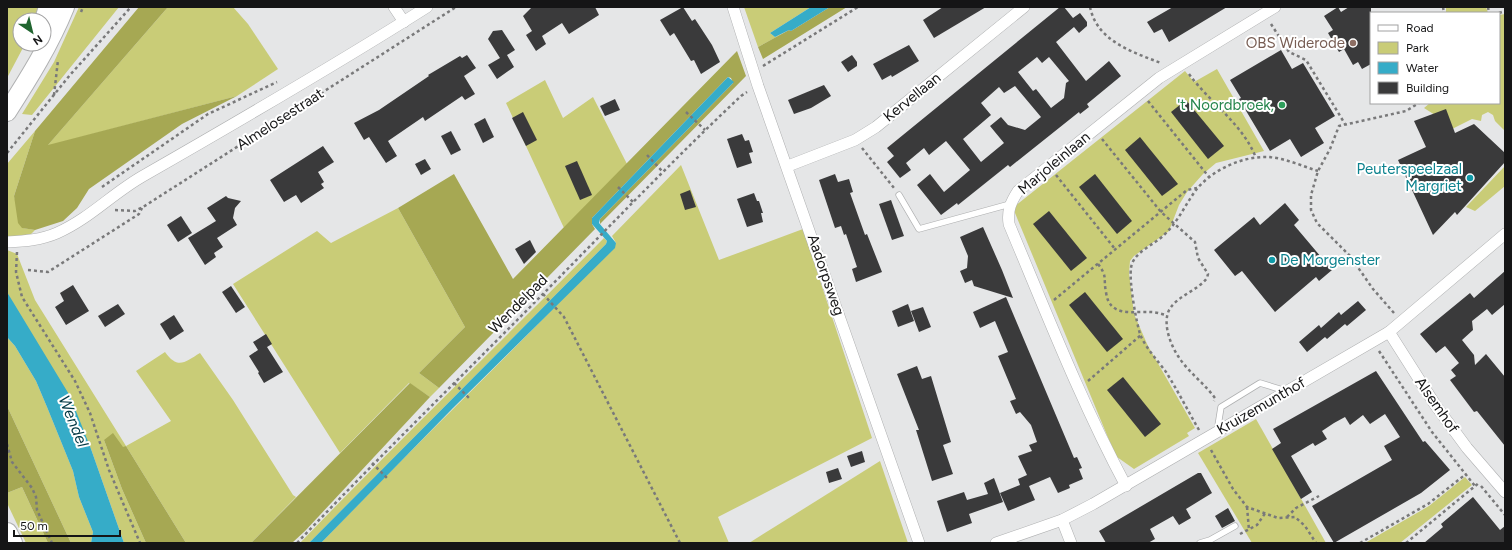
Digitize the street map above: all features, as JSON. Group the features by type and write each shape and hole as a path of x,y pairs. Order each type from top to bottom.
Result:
{"highway":[{"path":"7,533 12,543"}],"main road":[{"path":"7,112 30,77 58,25 72,12"},
{"path":"7,94 29,52"}],"street":[{"path":"394,7 404,22"},
{"name":"Almelosestraat","path":"7,242 40,240 58,233 141,177 271,103 427,7"},
{"name":"Aadorpsweg","path":"733,7 758,86 788,166 919,543"},
{"name":"Kervellaan","path":"788,166 855,140 876,127 1024,7"},
{"name":"Marjoleinlaan","path":"1126,486 1108,452 1043,306 1010,224 1008,214 1010,204 1018,191 1140,92 1176,66 1275,7"},
{"name":"Kruizemunthof","path":"996,543 1062,520 1126,486 1388,332 1402,322 1505,234"},
{"name":"Alsemhof","path":"1388,332 1436,406 1505,492"},
{"path":"1062,520 1071,543"}],"lane":[{"path":"899,195 919,229 1010,204"},
{"path":"1217,432 1221,407 1260,383 1287,391"},
{"path":"1200,543 1235,526"}],"path":[{"path":"72,12 83,7"},
{"path":"7,153 54,95 131,7"},
{"name":"Almelosestraat","path":"98,207 135,211 143,207 456,7"},
{"path":"754,72 858,7"},
{"path":"1090,7 1095,24 1116,44 1137,54 1186,70 1198,87 1242,132 1252,146 1256,158"},
{"path":"1265,13 1289,52 1306,60 1345,124"},
{"path":"54,95 54,80 60,54"},
{"path":"98,191 208,114 280,81"},
{"name":"Wendelpad","path":"297,543 372,464 705,130 741,96 758,86"},
{"path":"1140,92 1209,177"},
{"path":"1402,322 1374,289 1350,256 1313,217 1310,199 1318,171 1330,149 1339,126 1406,111 1417,104"},
{"path":"686,112 705,130"},
{"path":"1094,129 1161,212 1195,242 1198,258 1208,274 1204,282 1175,303 1166,315 1166,325 1178,356 1215,398"},
{"path":"855,140 899,195"},
{"path":"646,155 663,172"},
{"path":"1249,531 1247,507 1233,489 1166,373 1141,336 1136,313 1131,268 1134,260 1164,235 1175,223 1197,188 1209,177 1225,167 1256,158 1278,159 1318,171"},
{"path":"1049,166 1115,249"},
{"path":"618,188 633,202"},
{"path":"1043,306 1055,300 1187,190 1197,188"},
{"path":"28,270 48,272 139,214 143,207"},
{"path":"20,241 15,261 18,284 22,297 75,381 90,413 109,470 140,543"},
{"path":"1098,264 1106,276 1106,292 1111,306 1118,310 1136,313 1150,312 1166,315"},
{"path":"543,294 564,317 680,543"},
{"path":"1079,388 1141,336"},
{"path":"1373,341 1432,432 1475,486"},
{"path":"454,383 469,398"},
{"path":"7,444 12,462 34,492 37,510 52,543"},
{"path":"372,464 388,479"},
{"path":"1360,543 1428,504 1466,474"},
{"path":"1406,543 1475,486 1491,475"},
{"path":"1479,483 1505,515"},
{"path":"1286,518 1296,508 1319,496"},
{"path":"1247,507 1266,512 1278,518 1295,517 1300,521 1316,543"},
{"path":"1235,526 1241,535 1257,525 1266,512"}],"green space":[{"path":"7,7 42,7 40,12 12,12 12,52 21,52 7,78"},
{"path":"79,7 119,7 32,115 22,114 54,62"},
{"path":"168,7 233,7 248,24 278,69 237,96 47,146"},
{"path":"744,7 811,7 770,33 775,37 782,34 758,47"},
{"path":"1446,7 1486,7 1488,12 1446,12"},
{"path":"1505,14 1505,131 1495,121 1493,115 1488,112 1482,115 1481,121 1472,119 1452,129 1424,108 1429,104 1500,104 1500,15"},
{"path":"1217,69 1264,151 1216,163 1203,174 1187,192 1179,205 1169,231 1134,256 1130,261 1129,273 1134,314 1148,346 1195,428 1187,433 1189,436 1134,469 1117,457 1109,440 1015,213 1015,206 1185,71 1194,82"},
{"path":"545,80 563,118 593,97 627,164 564,228 506,103"},
{"path":"35,131 14,196 23,228 35,230 29,236 7,236 7,164"},
{"path":"681,165 719,260 803,229 872,438 718,517 729,543 321,543 580,281 616,243 612,236"},
{"path":"1505,166 1505,186 1475,211 1466,207"},
{"path":"398,208 465,327 419,373 439,388 430,397 409,383 340,453 233,284 317,231 331,243"},
{"path":"604,238 607,241 606,244 309,543 300,543 375,466"},
{"path":"7,250 17,254 35,300 126,446 123,448 104,440 122,489 146,543 124,543 91,449 7,292"},
{"path":"7,337 15,346 36,381 47,407 73,471 79,497 93,532 91,543 71,543 7,406"},
{"path":"165,352 170,358 178,363 182,363 200,353 233,400 293,495 296,497 251,543 186,543 126,446 171,421 136,371"},
{"path":"1256,419 1326,543 1252,543 1198,453"},
{"path":"880,461 908,543 749,543"},
{"path":"1465,477 1472,485 1400,543 1365,543 1429,506"},
{"path":"22,487 48,543 26,543 7,503 7,493"}],"shaded area":[{"path":"139,7 168,7 48,145 237,96 182,124 89,189 77,208 63,221 35,230 22,228 18,223 14,196 35,131"},
{"path":"830,7 847,7 763,59 758,47 789,30 791,31"},
{"path":"737,51 746,76 600,224 600,219 733,83 731,78 728,77 592,218 592,224 595,229 439,388 419,373 465,327 398,208 454,174 513,279"},
{"path":"410,383 430,397 305,531 292,543 251,543"},
{"path":"7,406 71,543 48,543 22,487 7,493"},
{"path":"113,433 123,447 126,446 186,543 146,543 122,489 104,440"}],"water":[{"path":"811,7 830,7 791,31 789,30 775,37 770,33"},
{"path":"728,77 734,82 600,219 599,223 616,243 615,248 453,408 321,543 309,543 606,244 607,241 592,224 592,218"},
{"name":"Wendel","path":"7,292 70,396 91,449 124,543 91,543 93,532 79,497 73,471 47,407 36,381 15,346 7,337"}],"building":[{"path":"532,7 595,7 599,15 569,34 562,23 542,36 546,44 536,51 526,35 532,31 523,16"},
{"path":"683,7 692,21 695,19 712,45 720,62 701,74 694,60 691,61 674,33 670,36 660,20"},
{"path":"943,7 986,7 934,38 923,20"},
{"path":"1060,7 1064,7 1073,18 1080,13 1087,22 1087,26 1079,33 1074,27 1056,42 1086,81 1109,61 1121,76 1087,104 1089,107 1080,114 1079,112 1010,167 1008,165 958,205 957,203 941,215 917,185 930,174 944,192 970,170 946,141 929,155 924,148 906,163 911,170 900,178 887,162 894,156 887,148","holes":["1037,57 1042,63 1049,57 1069,81 1066,83 1064,98 1051,108 1036,89 1033,91 1018,72","1015,86 1041,117 1025,130 1008,125 1001,117 990,126 1004,143 981,162 963,139 991,115 981,103 999,87 1004,93"]},
{"path":"1173,7 1227,7 1169,42 1162,29 1154,33 1147,22"},
{"name":"OBS Widerode","path":"1338,7 1341,12 1349,7 1371,7 1370,65 1362,69 1358,62 1353,65 1344,49 1339,52 1328,33 1333,30 1324,16"},
{"path":"502,30 515,50 507,55 514,67 497,79 488,65 500,58 488,39 493,31"},
{"path":"909,45 919,61 892,77 891,75 882,80 873,64"},
{"path":"1281,50 1292,69 1303,63 1335,116 1315,128 1324,143 1301,157 1290,139 1270,151 1239,99 1241,98 1230,80"},
{"path":"467,55 476,68 464,76 475,94 465,100 462,96 425,121 423,117 388,141 397,156 386,163 369,137 364,140 354,123 379,110 429,76 428,75 460,56 462,58"},
{"path":"852,55 857,62 857,66 848,72 841,62"},
{"path":"824,85 831,96 811,108 794,114 788,100"},
{"path":"615,99 620,110 605,116 600,106"},
{"path":"1186,100 1224,146 1208,159 1171,112"},
{"name":"Peuterspeelzaal Margriet","path":"1446,109 1455,133 1474,124 1505,153 1505,162 1457,215 1455,212 1433,235 1398,160 1426,147 1414,121"},
{"path":"523,112 537,140 526,146 512,118"},
{"path":"485,118 494,137 483,143 474,124"},
{"path":"451,131 461,150 451,155 441,136"},
{"path":"742,134 745,141 749,140 753,152 749,153 752,163 737,168 727,139"},
{"path":"1140,137 1178,184 1162,196 1125,150"},
{"path":"323,146 334,162 318,172 324,182 321,184 324,188 301,203 296,195 284,202 270,180"},
{"path":"425,159 431,169 421,175 415,164"},
{"path":"577,161 592,195 580,200 565,166"},
{"path":"835,174 838,182 849,179 853,192 850,193 865,235 867,234 882,272 856,282 852,269 857,267 846,234 844,235 841,226 835,228 819,180"},
{"path":"1095,174 1132,221 1117,234 1079,187"},
{"path":"690,190 696,207 685,210 680,194"},
{"path":"754,193 757,201 759,201 763,213 761,213 763,222 747,227 737,199"},
{"path":"226,196 228,198 241,201 235,208 233,218 237,225 217,238 223,247 214,253 216,257 205,265 188,238 216,221 207,208"},
{"path":"891,200 904,236 892,240 879,204"},
{"name":"De Morgenster","path":"1285,203 1299,220 1294,225 1332,270 1319,281 1316,277 1275,312 1242,271 1235,276 1214,250 1254,217 1260,225"},
{"path":"1049,211 1087,258 1071,271 1033,224"},
{"path":"181,216 192,233 178,242 167,225"},
{"path":"983,227 1013,298 974,286 972,280 965,283 960,271 967,268 968,256 960,237"},
{"path":"530,240 536,252 524,264 515,249"},
{"path":"1505,271 1505,304 1492,315 1487,309 1472,321 1473,330 1462,340 1474,355 1475,365 1486,354 1505,377 1505,446 1477,411 1474,412 1450,380 1456,376 1451,370 1459,363 1445,346 1436,353 1420,334 1470,293 1474,298"},
{"path":"73,285 89,311 66,325 55,307 64,301 60,293"},
{"path":"231,286 245,307 236,313 222,292"},
{"path":"1085,292 1123,339 1107,352 1069,305"},
{"path":"1006,297 1074,458 1077,457 1082,468 1079,469 1083,479 1069,485 1070,488 1058,493 1050,477 1029,486 1035,500 1008,511 1000,493 1020,485 1018,479 1027,475 1018,456 1032,451 1029,445 1037,442 1031,425 1020,412 1016,414 1010,401 1016,399 998,356 1008,352 995,321 980,328 973,312"},
{"path":"1358,301 1366,310 1347,326 1345,324 1327,339 1325,337 1307,352 1299,342 1319,325 1321,328 1339,312 1341,315"},
{"path":"118,304 125,314 105,327 98,316"},
{"path":"908,304 914,321 898,327 892,311"},
{"path":"923,307 931,327 919,332 911,311"},
{"path":"174,315 184,331 170,340 160,324"},
{"path":"266,334 272,344 267,347 283,372 264,383 249,356 258,350 253,342"},
{"path":"917,366 922,379 931,376 951,442 943,445 953,474 932,481 916,430 919,430 897,374"},
{"path":"1376,371 1423,442 1425,441 1450,470 1421,493 1334,543 1312,506 1392,460 1384,446 1400,437 1385,414 1370,424 1363,415 1350,425 1345,417 1334,423 1322,431 1327,439 1315,446 1313,443 1291,456 1312,492 1301,499 1272,449 1281,443 1273,429"},
{"path":"1123,377 1161,424 1145,437 1107,390"},
{"path":"862,451 865,462 851,467 847,456"},
{"path":"838,468 842,479 829,483 826,472"},
{"path":"1198,473 1201,473 1212,493 1186,509 1191,518 1179,525 1173,516 1150,529 1155,539 1148,543 1106,543 1099,531"},
{"path":"994,478 1003,502 969,514 972,523 947,532 937,501 964,492 967,500 988,494 984,483"},
{"path":"1473,497 1500,530 1505,526 1505,543 1424,543 1443,527 1441,524"},
{"path":"1228,508 1235,521 1222,528 1215,516"}],"place":[{"name":"OBS Widerode","path":"1353,43"},
{"name":"'t Noordbroek,","path":"1282,105"},
{"name":"Peuterspeelzaal Margriet","path":"1470,178"},
{"name":"De Morgenster","path":"1272,260"}]}
